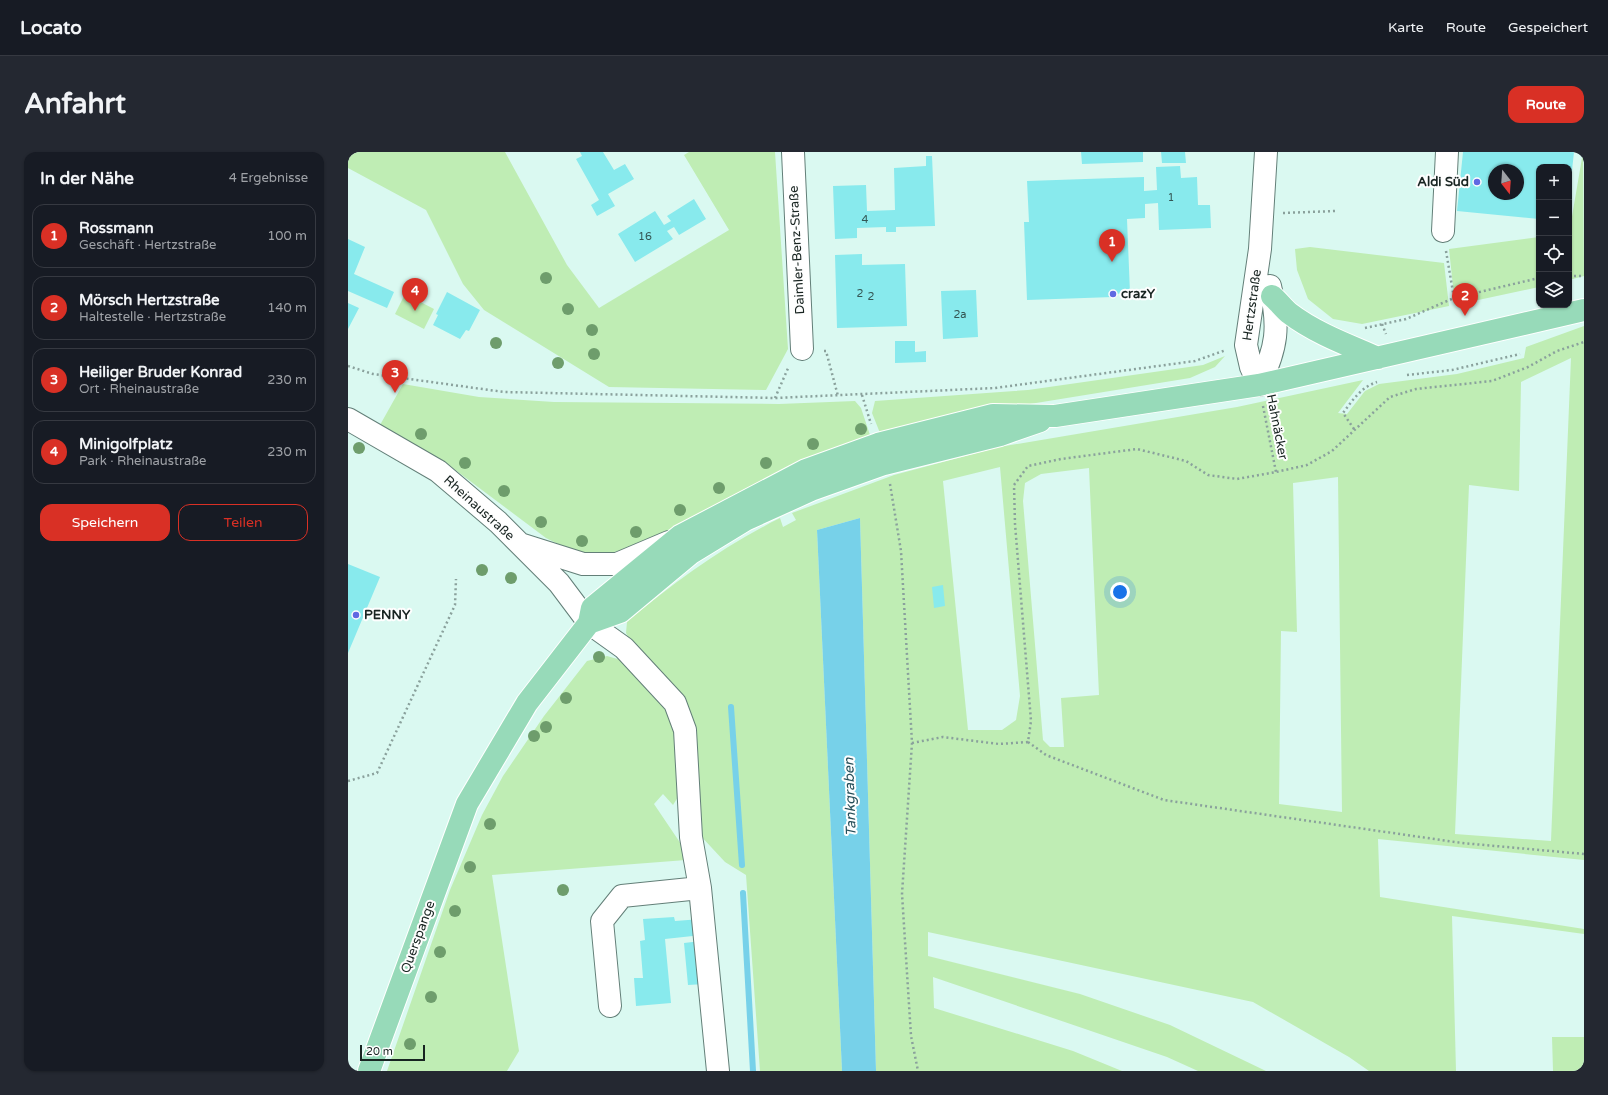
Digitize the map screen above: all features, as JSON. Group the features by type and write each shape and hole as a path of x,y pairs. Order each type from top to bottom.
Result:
{"main road":[{"path":"1272,296 1289,313 1301,321 1327,335 1378,358"},
{"path":"589,623 592,608 677,538 806,470 878,444 993,415 1055,416 1259,385 1584,310"},
{"path":"589,623 620,612 691,553 745,520 811,490 884,464 1000,435 1055,416"},
{"name":"Querspange","path":"369,1071 467,804 526,703 589,623"}],"street":[{"name":"Daimler-Benz-Straße","path":"792,152 802,349"},
{"name":"Hertzstraße","path":"1259,385 1251,367 1246,345 1260,249 1266,152"},
{"path":"1443,231 1447,152"},
{"name":"Hertzstraße","path":"1259,385 1269,364 1275,342 1275,315 1272,296 1260,249"},
{"name":"Rheinaustraße","path":"349,421 438,471 498,522 559,584 589,623 624,648 675,703 685,730 691,837 700,888 718,1071"},
{"path":"518,543 583,564 616,564 677,538"},
{"path":"610,1006 602,921 622,896 700,888"}],"path":[{"path":"1263,214 1336,211"},
{"path":"1443,231 1454,298"},
{"path":"1572,276 1584,276"},
{"path":"1362,328 1406,318 1454,298 1536,279"},
{"path":"1028,742 1031,721 1014,524 1014,485 1028,466 1061,459 1137,449 1186,461 1208,475 1237,479 1276,472 1308,464 1332,451 1390,397 1416,390 1492,381 1528,366 1557,351 1584,342"},
{"path":"348,366 373,374 504,392 775,398 995,388 1195,361 1227,349 1246,345"},
{"path":"775,398 788,368 802,349 826,351 838,396"},
{"path":"1400,376 1452,370 1520,354"},
{"path":"1354,429 1343,413 1358,394 1371,384 1378,382"},
{"name":"Hahnäcker","path":"1259,385 1276,472"},
{"path":"884,464 892,492 901,551 912,743 902,894 911,1036 918,1071"},
{"path":"348,781 377,773 455,605 456,579"},
{"path":"912,743 943,737 999,744 1028,742 1046,755 1164,800 1462,842 1584,854"}],"green space":[{"path":"348,152 505,152 567,265 599,308 729,230 684,155 689,152 775,152 788,349 766,390 609,387 484,310 463,284 426,210 348,168"},
{"path":"1583,152 1584,276 1572,279 1572,216"},
{"path":"1536,237 1536,288 1455,305 1449,249"},
{"path":"1310,247 1444,263 1449,306 1362,324 1333,319 1308,299 1297,270 1295,249"},
{"path":"405,294 434,309 424,329 395,314"},
{"path":"1584,326 1584,860 1378,839 1380,897 1584,929 1584,934 1452,916 1456,1071 1369,1071 1349,1057 1253,1002 928,932 928,956 1080,994 1170,1025 1266,1071 1198,1071 1167,1057 933,977 934,1008 1073,1051 1122,1071 876,1071 860,518 817,530 842,1071 760,1071 746,875 725,862 698,833 693,760 626,633 627,622 681,579 739,540 780,518 783,527 796,520 792,513 894,475 999,447 1237,407 1363,380 1338,413 1347,414 1365,391 1379,384 1457,374 1524,358 1526,347","holes":["1571,358 1551,841 1455,834 1469,485 1519,491 1521,382","1000,467 1020,696 1016,720 1002,730 968,730 943,481","1089,468 1099,695 1061,698 1064,747 1050,747 1043,740 1023,501 1025,483 1041,474","1338,477 1342,812 1279,804 1281,631 1297,632 1293,483"]},
{"path":"1225,356 1215,367 1190,378 980,412 882,438 872,413 875,401 1028,390 1203,365"},
{"path":"403,384 479,397 554,402 779,404 855,401 861,408 872,441 706,512 633,547 597,557 576,553 546,538 450,466 380,425"},
{"path":"607,656 621,660 661,700 674,729 678,769 678,797 673,805 663,794 654,804 683,847 686,860 492,875 519,1051 507,1071 387,1071 450,890 482,815 503,776 544,716 587,661"},
{"path":"1552,1037 1584,1037 1584,1071 1553,1071"}],"water":[{"name":"Tankgraben","path":"860,518 876,1071 842,1071 817,530"}],"building":[{"path":"580,152 603,152 614,170 625,164 634,179 608,194 615,206 597,216 591,205 599,200 576,159 582,156"},
{"path":"1081,152 1143,152 1143,162 1082,164"},
{"path":"1161,152 1185,152 1186,163 1162,163"},
{"name":"Aldi Süd","path":"1463,152 1574,152 1572,170 1572,164 1536,164 1536,219 1457,211"},
{"path":"926,156 932,156 935,226 896,227 896,232 886,232 886,227 857,228 857,238 835,239 833,186 866,185 867,211 895,210 894,168 926,166"},
{"path":"1180,166 1181,178 1197,177 1198,205 1210,205 1211,228 1159,230 1158,203 1145,204 1145,218 1127,219 1130,293 1113,294 1113,297 1027,300 1024,222 1029,222 1027,181 1144,177 1144,191 1157,190 1156,167"},
{"path":"694,199 706,219 679,235 674,227 667,231 673,239 635,262 618,234 655,211 664,225 671,221 667,216"},
{"path":"348,239 365,247 354,274 394,292 387,308 348,291"},
{"path":"862,254 862,265 905,264 907,326 837,328 835,255"},
{"path":"976,290 978,337 943,339 941,291"},
{"path":"447,292 480,310 469,331 466,330 460,339 433,325 438,315 436,314"},
{"path":"348,303 359,308 348,329"},
{"path":"895,341 915,341 915,352 926,351 926,362 895,363"},
{"name":"PENNY","path":"348,564 380,577 348,653"},
{"path":"943,585 945,606 934,608 932,587"},
{"path":"674,917 675,921 701,919 702,935 665,939 671,1003 636,1006 634,978 643,978 640,941 645,940 643,919"},
{"path":"701,941 705,984 688,985 684,943"}],"waterway":[{"path":"731,707 742,865"},
{"path":"743,893 753,1071"}],"place":[{"name":"Aldi Süd","path":"1477,182"},
{"name":"Rossmann","path":"1112,262"},
{"name":"crazY","path":"1113,294"},
{"name":"Minigolfplatz","path":"415,311"},
{"name":"Mörsch Hertzstraße","path":"1465,316"},
{"name":"Heiliger Bruder Konrad","path":"395,393"},
{"name":"PENNY","path":"356,615"}]}
